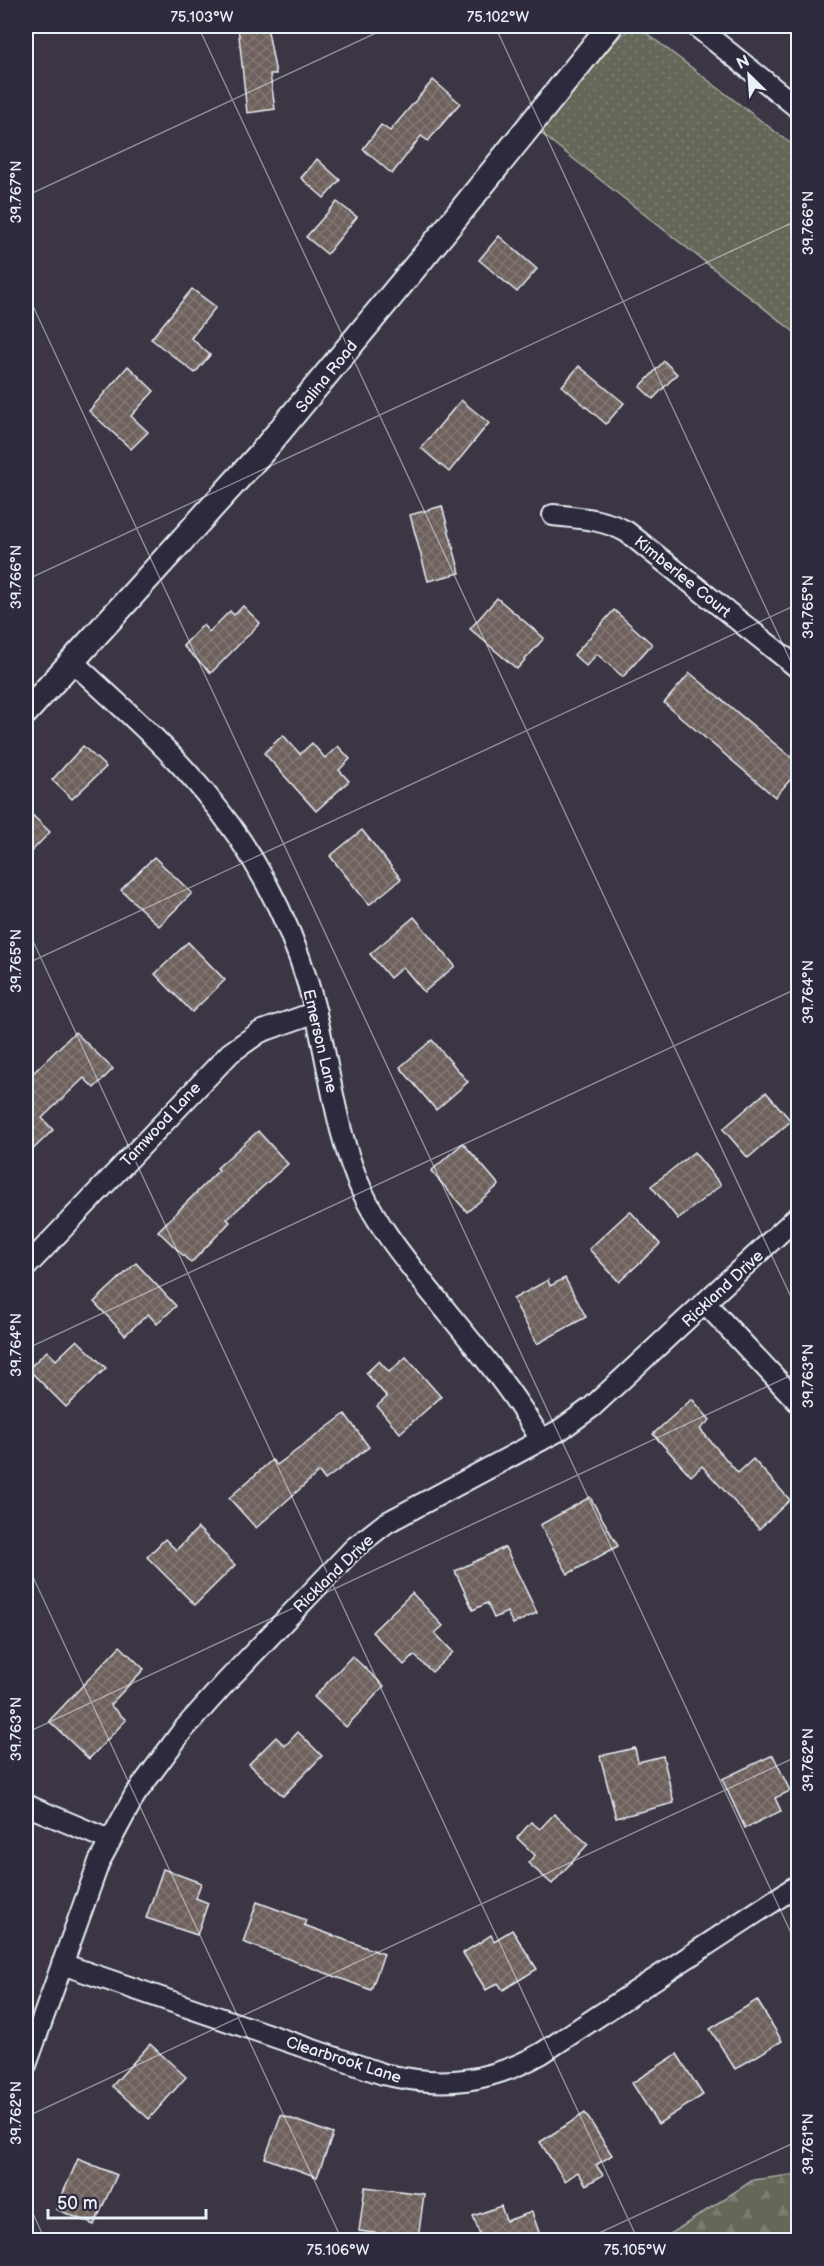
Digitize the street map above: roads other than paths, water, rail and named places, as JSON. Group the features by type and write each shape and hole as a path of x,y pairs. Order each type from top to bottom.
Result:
{"street":[{"name":"Salina Road","path":"26,712 263,451 610,26"},
{"path":"696,26 798,108"},
{"name":"Kimberlee Court","path":"553,515 607,522 627,532 798,668"},
{"name":"Emerson Lane","path":"73,662 164,747 204,791 256,866 280,910 303,966 316,1012 344,1140 363,1192 388,1236 516,1399 541,1440"},
{"name":"Tamwood Lane","path":"26,1267 230,1053 260,1032 316,1012"},
{"name":"Rickland Drive","path":"26,2066 99,1862 109,1840 140,1788 183,1730 226,1682 354,1548 394,1519 566,1426 601,1400 798,1216"},
{"path":"706,1304 798,1402"},
{"path":"26,1805 109,1840"},
{"name":"Clearbrook Lane","path":"62,1964 384,2074 429,2081 463,2081 500,2073 542,2053 798,1885"}]}
